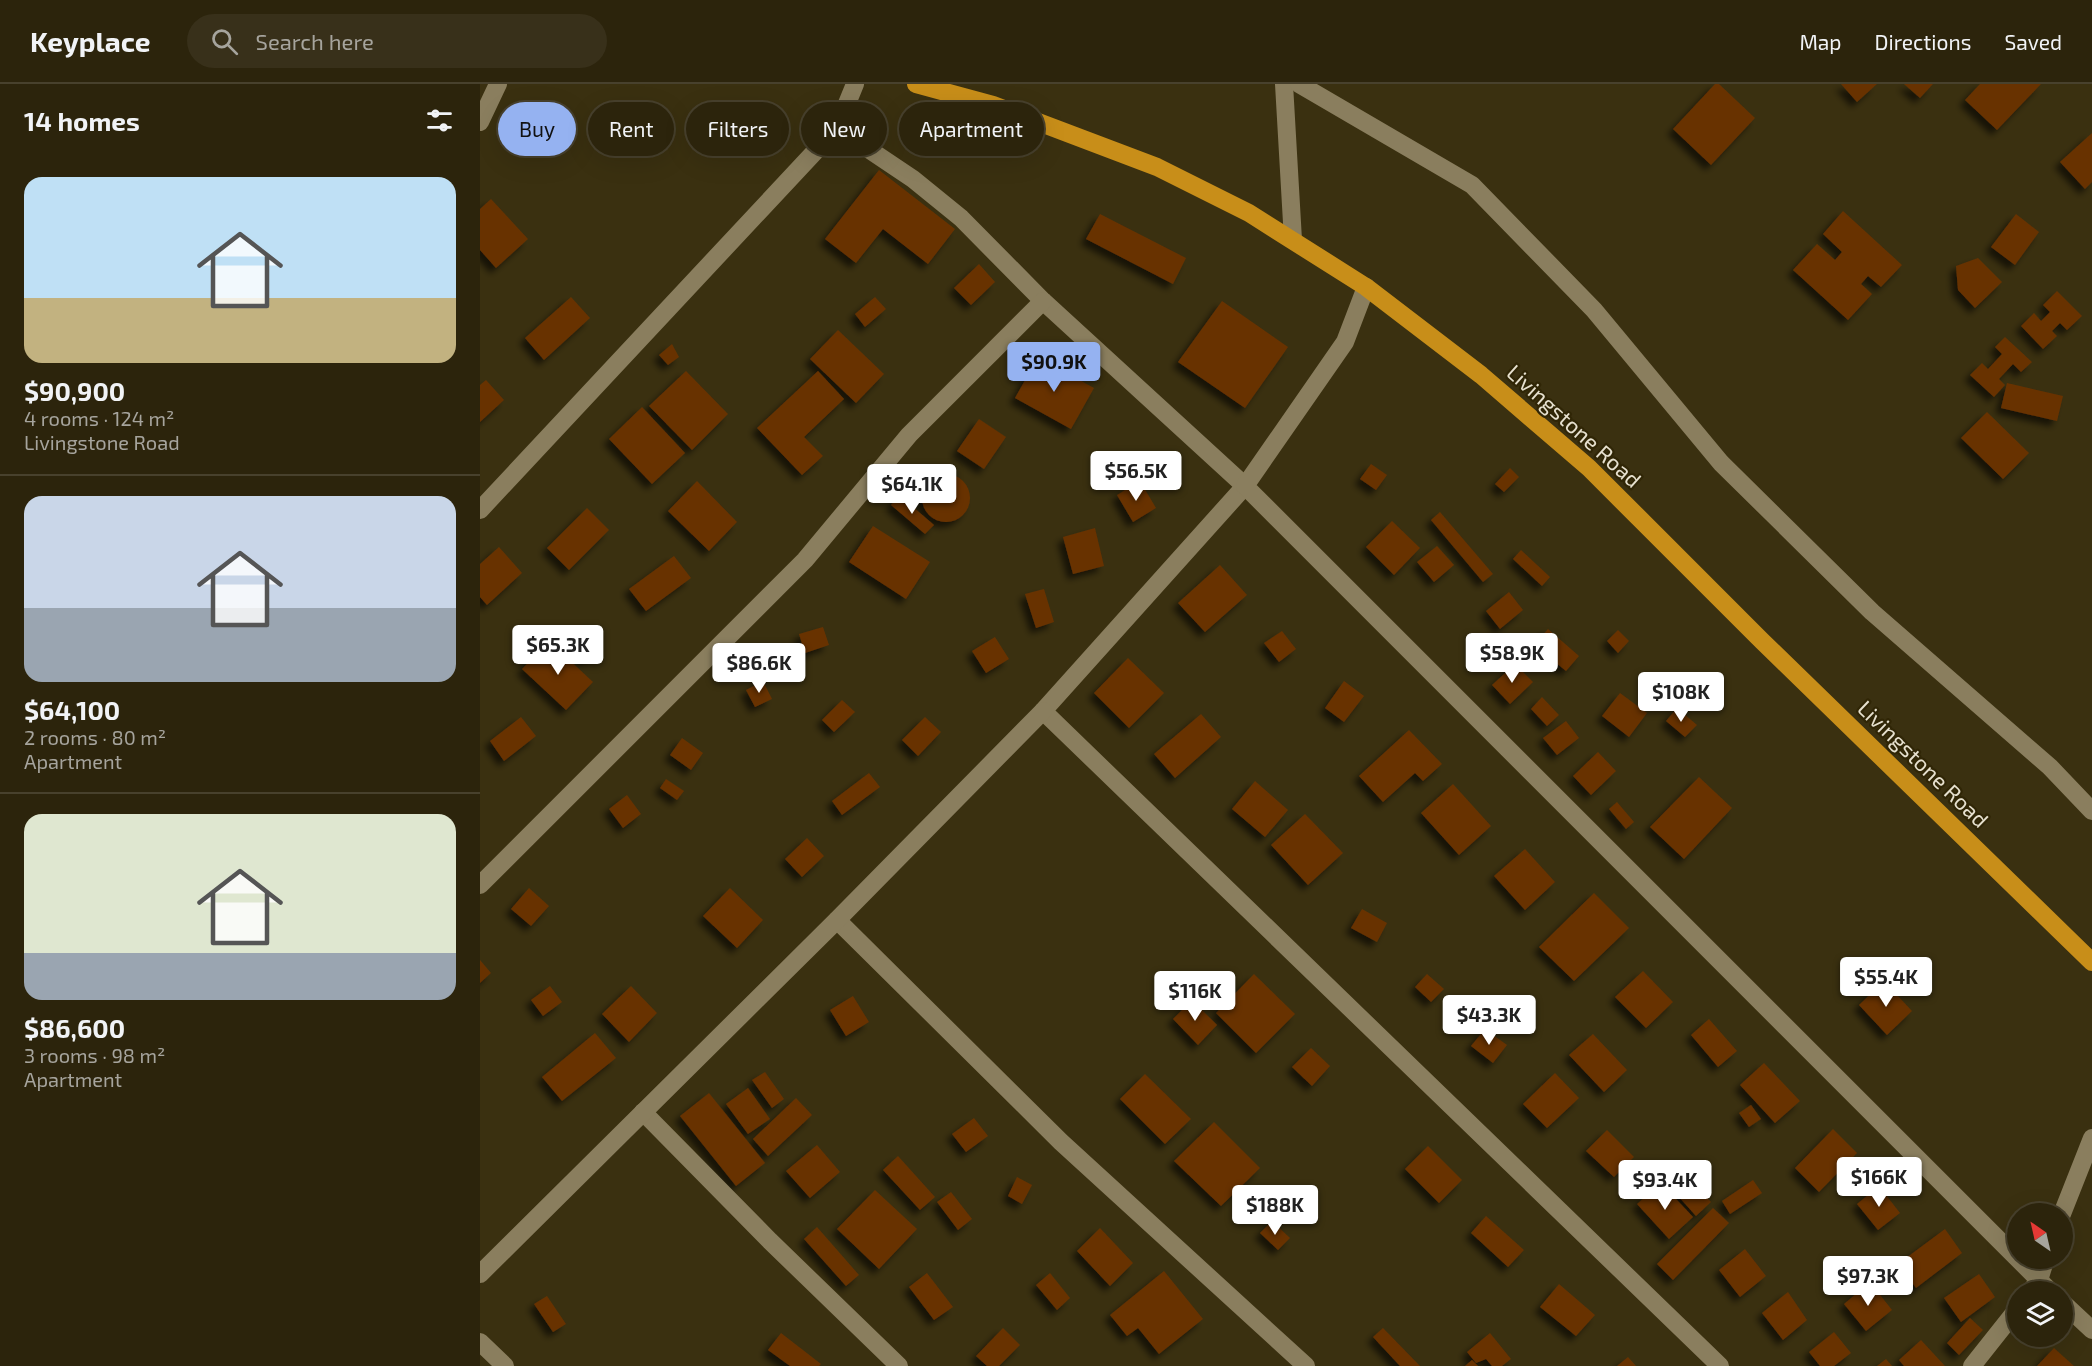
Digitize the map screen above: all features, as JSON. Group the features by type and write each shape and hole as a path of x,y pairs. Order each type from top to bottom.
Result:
{"highway":[{"name":"Livingstone Road","path":"916,84 993,105 1157,167 1249,213 1366,287 1481,375 1589,468 1762,641 2092,962"}],"street":[{"path":"480,122 498,84"},
{"path":"848,102 855,84"},
{"path":"1284,84 1293,240"},
{"path":"1299,84 1472,185 1594,310 1721,463 1872,612 2050,767 2092,812"},
{"path":"480,510 811,156"},
{"path":"879,156 913,179 953,212 1043,300 1245,486 2033,1281"},
{"path":"480,1274 837,920 1043,711 1245,486 1345,342 1366,287"},
{"path":"480,885 805,560 909,435 1043,300"},
{"path":"1043,711 1720,1366"},
{"path":"837,920 1060,1143 1306,1366"},
{"path":"643,1112 899,1366"},
{"path":"2066,1203 2092,1138"},
{"path":"2073,1312 2092,1330"},
{"path":"1972,1366 2007,1322"},
{"path":"480,1342 505,1366"}],"building":[{"path":"1715,84 1719,84 1755,118 1711,165 1673,129"},
{"path":"1841,84 1877,84 1857,102"},
{"path":"1904,84 1933,84 1920,98"},
{"path":"1980,84 2041,84 1997,130 1965,100"},
{"path":"2092,133 2092,182 2085,189 2060,162"},
{"path":"879,170 955,229 928,264 883,229 856,263 825,239"},
{"path":"491,199 528,239 496,268 480,250 480,209"},
{"path":"1843,211 1902,265 1881,287 1868,276 1861,284 1872,294 1848,320 1793,270 1817,244 1835,260 1842,252 1823,234"},
{"path":"1100,214 1186,258 1173,284 1086,239"},
{"path":"2016,214 2039,232 2015,265 1991,247"},
{"path":"1978,258 2002,282 1975,308 1958,290 1956,266"},
{"path":"979,264 995,282 971,305 954,288"},
{"path":"2057,291 2082,316 2067,330 2060,323 2052,331 2057,336 2043,349 2021,326 2034,313 2041,321 2050,312 2043,305"},
{"path":"571,297 590,318 544,360 525,338"},
{"path":"875,297 886,309 865,327 855,314"},
{"path":"1222,301 1288,347 1245,408 1178,362"},
{"path":"838,330 884,374 856,403 810,359"},
{"path":"2005,337 2032,362 2021,372 2013,364 1999,379 2005,385 1994,397 1970,375 1982,363 1988,369 2002,354 1995,347"},
{"path":"672,344 679,357 668,365 659,355"},
{"path":"1038,357 1094,388 1071,429 1015,398"},
{"path":"686,371 728,414 692,450 649,406"},
{"path":"818,371 844,399 804,437 823,456 802,475 757,428"},
{"path":"486,380 504,400 480,422 480,385"},
{"path":"2007,383 2063,396 2057,421 2001,408"},
{"path":"642,407 685,453 652,484 609,439"},
{"path":"1987,412 2029,453 2003,479 1961,438"},
{"path":"979,419 1006,437 984,469 957,451"},
{"path":"1371,464 1387,475 1376,490 1360,479"},
{"path":"1510,468 1519,477 1504,492 1495,484"},
{"path":"941,474 951,474 966,484 970,498 969,507 960,518 951,522 941,522 926,512 922,503 922,493 932,478"},
{"path":"697,481 737,522 709,551 668,511"},
{"path":"1140,481 1156,508 1133,522 1117,495"},
{"path":"899,495 934,525 925,534 891,505"},
{"path":"587,508 609,530 569,570 547,548"},
{"path":"1440,512 1493,574 1483,582 1431,520"},
{"path":"1392,521 1420,548 1394,575 1366,547"},
{"path":"873,526 930,562 906,599 849,562"},
{"path":"1095,528 1104,566 1073,574 1063,537"},
{"path":"1437,546 1454,565 1434,582 1417,562"},
{"path":"499,547 522,573 487,605 480,597 480,564"},
{"path":"1521,550 1550,577 1542,586 1513,559"},
{"path":"674,556 691,578 646,611 629,589"},
{"path":"1220,565 1247,595 1205,632 1178,603"},
{"path":"1044,589 1054,622 1036,628 1025,594"},
{"path":"1509,592 1523,610 1500,629 1486,611"},
{"path":"823,627 829,645 805,653 799,634"},
{"path":"1548,629 1579,656 1566,671 1534,645"},
{"path":"1618,630 1629,641 1618,653 1607,641"},
{"path":"578,631 596,647 586,660 567,644"},
{"path":"1282,631 1296,649 1279,662 1264,643"},
{"path":"995,637 1009,659 986,673 972,651"},
{"path":"549,641 593,682 566,710 522,669"},
{"path":"1128,658 1164,693 1129,728 1094,693"},
{"path":"1515,664 1533,682 1510,704 1492,685"},
{"path":"763,681 772,699 755,707 746,690"},
{"path":"1344,681 1364,696 1344,722 1325,708"},
{"path":"1620,693 1647,713 1629,737 1602,716"},
{"path":"1542,697 1559,715 1547,726 1531,709"},
{"path":"842,700 855,712 834,732 822,720"},
{"path":"1677,708 1697,725 1685,737 1666,721"},
{"path":"1201,714 1221,737 1175,778 1154,754"},
{"path":"521,717 536,736 504,761 490,741"},
{"path":"925,717 941,732 918,756 902,740"},
{"path":"1566,721 1579,738 1557,755 1543,738"},
{"path":"1409,730 1442,764 1423,781 1415,773 1383,802 1359,776"},
{"path":"682,738 703,753 691,770 670,755"},
{"path":"1598,752 1616,771 1591,795 1573,776"},
{"path":"869,773 880,787 842,815 832,801"},
{"path":"1699,777 1732,808 1684,859 1650,827"},
{"path":"666,779 684,791 677,800 660,788"},
{"path":"1255,781 1288,810 1265,837 1232,809"},
{"path":"1453,784 1491,826 1459,855 1421,813"},
{"path":"627,795 641,814 623,828 609,809"},
{"path":"1617,802 1634,822 1626,829 1609,809"},
{"path":"1305,814 1343,853 1308,885 1271,845"},
{"path":"807,838 824,856 802,877 785,859"},
{"path":"1525,849 1555,882 1525,910 1494,876"},
{"path":"529,888 549,906 531,926 511,909"},
{"path":"730,888 763,920 737,948 703,916"},
{"path":"1594,893 1629,928 1574,981 1539,947"},
{"path":"1362,909 1387,923 1377,942 1351,928"},
{"path":"480,960 491,973 480,983"},
{"path":"1643,971 1673,1002 1646,1028 1615,997"},
{"path":"1254,974 1295,1014 1256,1053 1216,1013"},
{"path":"1427,974 1444,989 1431,1002 1415,987"},
{"path":"1884,981 1912,1011 1887,1035 1859,1005"},
{"path":"550,986 562,1002 543,1016 531,1000"},
{"path":"631,986 657,1013 629,1042 602,1014"},
{"path":"853,996 869,1022 846,1036 830,1010"},
{"path":"1192,1000 1217,1025 1198,1045 1173,1019"},
{"path":"1709,1019 1737,1051 1718,1067 1691,1035"},
{"path":"1485,1029 1507,1045 1493,1063 1471,1046"},
{"path":"595,1033 616,1058 562,1101 542,1077"},
{"path":"1593,1034 1627,1070 1604,1092 1569,1055"},
{"path":"1311,1048 1330,1066 1312,1086 1292,1067"},
{"path":"1764,1063 1800,1101 1775,1123 1740,1085"},
{"path":"765,1072 784,1099 772,1108 752,1080"},
{"path":"1555,1073 1579,1098 1547,1128 1523,1104"},
{"path":"1145,1074 1191,1119 1165,1144 1120,1099"},
{"path":"748,1088 770,1119 748,1134 726,1104"},
{"path":"709,1093 765,1163 736,1186 680,1116"},
{"path":"796,1098 812,1115 768,1156 753,1139"},
{"path":"1751,1105 1761,1119 1749,1127 1739,1113"},
{"path":"974,1118 988,1136 966,1152 952,1134"},
{"path":"1214,1122 1260,1168 1221,1206 1174,1161"},
{"path":"1833,1129 1857,1153 1819,1192 1795,1168"},
{"path":"1607,1130 1634,1157 1614,1177 1586,1151"},
{"path":"817,1145 840,1172 810,1198 786,1171"},
{"path":"1428,1146 1462,1180 1439,1203 1405,1169"},
{"path":"898,1156 935,1197 920,1210 883,1170"},
{"path":"1676,1163 1711,1202 1696,1216 1661,1177"},
{"path":"1017,1177 1032,1185 1022,1204 1008,1196"},
{"path":"1753,1180 1762,1193 1730,1214 1722,1201"},
{"path":"1661,1183 1693,1217 1669,1239 1637,1204"},
{"path":"1879,1186 1900,1213 1878,1230 1857,1204"},
{"path":"875,1190 917,1229 879,1269 837,1229"},
{"path":"951,1192 972,1219 958,1230 937,1202"},
{"path":"1713,1208 1729,1223 1673,1280 1657,1264"},
{"path":"1486,1216 1524,1250 1508,1267 1471,1233"},
{"path":"1272,1221 1290,1238 1278,1250 1260,1233"},
{"path":"817,1227 859,1275 846,1286 804,1239"},
{"path":"1100,1228 1133,1263 1110,1286 1077,1251"},
{"path":"1945,1229 1962,1253 1916,1288 1898,1264"},
{"path":"1745,1249 1766,1276 1740,1297 1719,1270"},
{"path":"1164,1271 1203,1319 1159,1354 1138,1328 1127,1336 1110,1315"},
{"path":"927,1273 953,1307 934,1320 909,1287"},
{"path":"1050,1273 1070,1298 1057,1310 1036,1285"},
{"path":"1979,1274 1995,1297 1961,1322 1944,1298"},
{"path":"1870,1282 1892,1310 1866,1331 1844,1304"},
{"path":"1559,1284 1595,1315 1576,1336 1540,1307"},
{"path":"1788,1292 1807,1320 1783,1340 1762,1313"},
{"path":"547,1296 566,1324 553,1332 534,1304"},
{"path":"1970,1318 1983,1330 1959,1355 1947,1343"},
{"path":"1003,1328 1020,1345 999,1366 987,1366 976,1356"},
{"path":"1383,1328 1420,1366 1400,1366 1373,1337"},
{"path":"1834,1332 1851,1353 1834,1366 1820,1366 1809,1352"},
{"path":"781,1333 821,1364 819,1366 790,1366 768,1350"},
{"path":"1490,1333 1511,1359 1502,1366 1492,1366 1486,1359 1476,1363 1467,1352"},
{"path":"1921,1340 1945,1366 1904,1366 1899,1360"},
{"path":"2054,1348 2074,1366 2037,1366"},
{"path":"1628,1357 1636,1366 1617,1366"},
{"path":"1886,1359 1892,1366 1877,1366"},
{"path":"1472,1360 1478,1366 1465,1366"}]}
